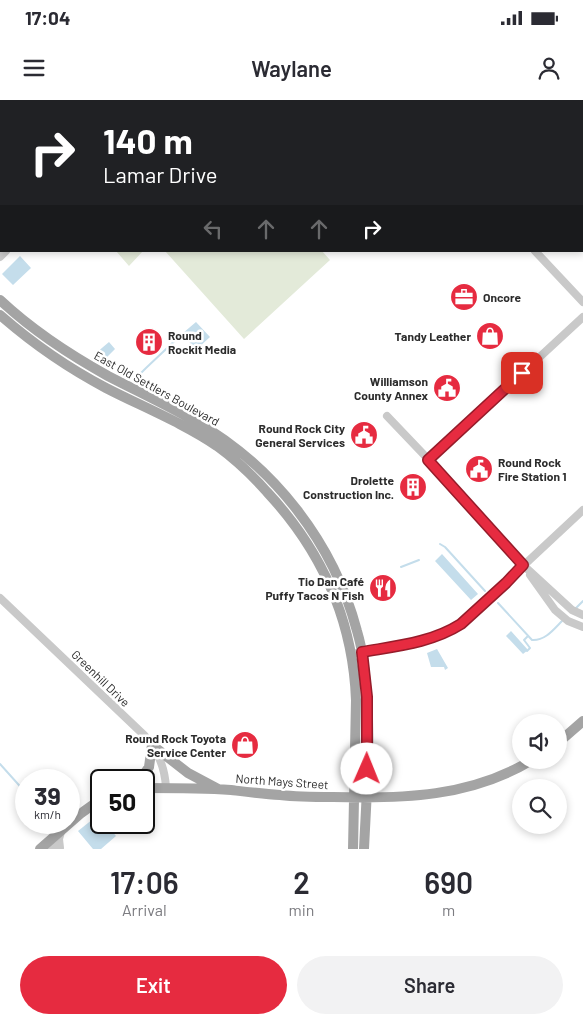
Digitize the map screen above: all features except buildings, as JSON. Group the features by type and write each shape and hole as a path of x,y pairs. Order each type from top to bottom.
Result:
{"main road":[{"name":"East Old Settlers Boulevard","path":"0,300 28,324 68,353 197,422 239,450 275,483 308,523 340,581 353,616 362,652 368,728 364,849"},
{"name":"East Old Settlers Boulevard","path":"0,315 20,333 104,387 192,431 217,446 240,465 284,509 306,540 331,588 338,607 351,654 355,678 353,849"},
{"path":"567,735 583,721"},
{"path":"148,769 152,745"},
{"path":"152,745 188,773 221,790"},
{"name":"North Mays Street","path":"155,788 221,790 280,796 407,797 446,792 475,785 515,769"},
{"path":"49,841 90,807"}],"street":[{"path":"536,252 583,302"},
{"path":"428,460 583,317"},
{"path":"387,416 523,565 572,610 583,615"},
{"path":"351,654 429,639 452,630 466,620 583,510"},
{"path":"523,565 555,610 568,621 583,627"},
{"name":"Greenhill Drive","path":"0,598 145,736 163,766 166,788"},
{"path":"60,839 61,848 51,845 49,841 60,839"}],"green space":[{"path":"117,252 142,252 129,266"},
{"path":"166,252 323,252 330,260 244,339"}],"water":[{"path":"20,256 31,268 13,285 2,274"},
{"path":"196,322 210,337 196,350 183,333"},
{"path":"109,342 115,349 105,359 96,353"},
{"path":"442,554 478,594 471,600 435,561"},
{"path":"511,631 528,650 523,654 506,636"},
{"path":"437,649 448,668 445,670 444,667 431,667 427,653"},
{"path":"90,821 90,834 114,834 116,836 101,849 93,849 80,833 80,829"}],"waterway":[{"path":"139,380 140,374 146,368 182,334 185,335"},
{"path":"440,544 445,547 485,591"},
{"path":"401,567 419,560"},
{"path":"575,609 583,601"},
{"path":"498,603 532,640 545,637 562,621"},
{"path":"527,651 530,648 524,640 528,636"},
{"path":"0,764 15,781"}],"place":[{"name":"Oncore","path":"464,297"},
{"name":"Tandy Leather","path":"490,336"},
{"name":"Round Rockit Media","path":"149,342"},
{"name":"Williamson County Annex","path":"447,388"},
{"name":"Round Rock City General Services","path":"364,435"},
{"name":"Round Rock Fire Station 1","path":"479,469"},
{"name":"Drolette Construction Inc.","path":"413,487"},
{"name":"Tio Dan Café Puffy Tacos N Fish","path":"383,588"},
{"name":"Round Rock Toyota Service Center","path":"245,745"}],"route":[{"path":"367,769 367,697 362,652 429,639 452,630 506,583 523,565 428,460 522,373"}]}
